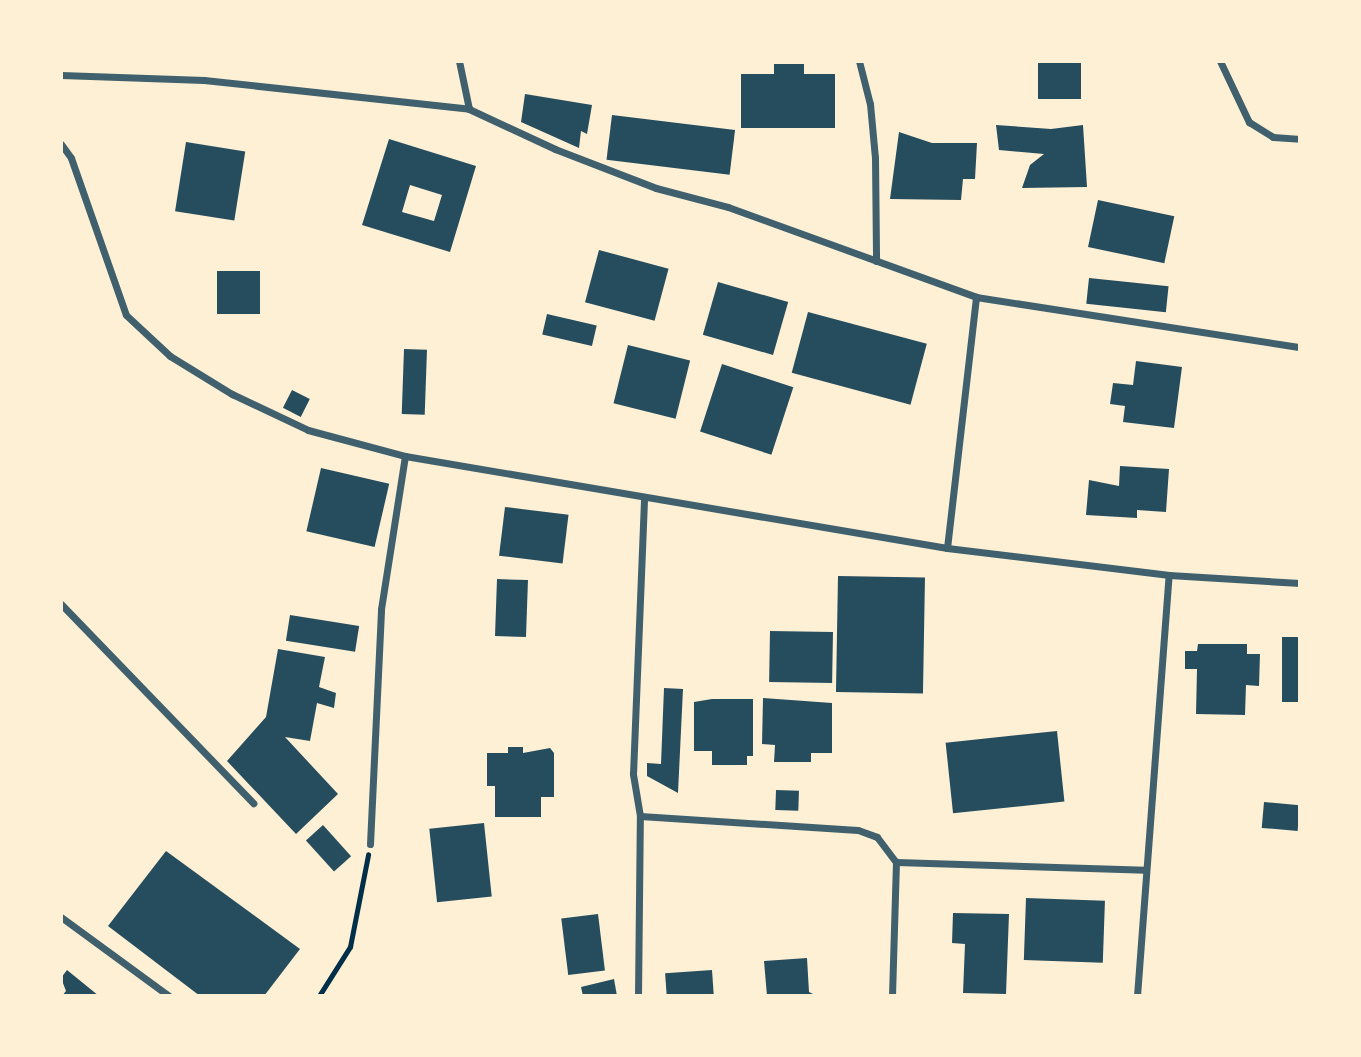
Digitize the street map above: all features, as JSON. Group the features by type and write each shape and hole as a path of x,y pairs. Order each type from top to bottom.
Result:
{"street":[{"path":"459,61 469,109"},
{"path":"859,61 870,104 875,158 876,261"},
{"path":"1220,61 1249,122 1273,137 1300,139"},
{"path":"61,75 204,80 469,109 555,149 656,188 728,207 976,297 1300,347"},
{"path":"61,144 71,158 126,315 170,356 232,394 308,430 405,456 947,548 1169,575 1300,583"},
{"path":"947,548 976,297"},
{"path":"370,844 381,609 405,456"},
{"path":"639,996 640,816 633,774 644,497"},
{"path":"1137,996 1169,575"},
{"path":"61,604 253,803"},
{"path":"640,816 858,830 877,837 896,862 892,996"},
{"path":"896,862 1145,870"},
{"path":"61,917 169,996"}],"path":[{"path":"319,996 350,947 370,844"}],"building":[{"path":"1038,61 1081,61 1081,99 1038,99"},
{"path":"774,64 804,64 804,74 835,74 835,128 741,128 741,74 774,74"},
{"path":"525,94 592,105 587,134 581,131 579,148 521,122"},
{"path":"612,115 735,130 730,175 607,160"},
{"path":"996,125 1051,129 1083,125 1087,187 1022,188 1030,165 1044,154 999,150"},
{"path":"899,132 932,143 977,143 975,179 963,179 961,200 890,199"},
{"path":"389,139 476,166 450,252 362,225","holes":["410,185 442,195 434,221 402,212"]},
{"path":"186,142 245,151 234,221 175,211"},
{"path":"1098,200 1174,216 1164,263 1088,247"},
{"path":"599,250 669,269 655,321 585,302"},
{"path":"217,271 260,271 260,314 217,314"},
{"path":"1089,278 1169,286 1166,312 1086,304"},
{"path":"718,282 788,302 773,355 703,335"},
{"path":"808,312 927,344 911,405 792,373"},
{"path":"547,314 597,325 592,346 542,334"},
{"path":"628,345 690,360 676,419 613,403"},
{"path":"404,349 427,350 425,415 402,414"},
{"path":"1136,361 1182,367 1174,428 1123,422 1125,406 1110,404 1113,383 1133,385"},
{"path":"722,364 793,387 771,455 700,432"},
{"path":"292,390 310,399 301,417 283,408"},
{"path":"1120,466 1169,469 1166,512 1137,510 1137,518 1086,515 1089,480 1119,486"},
{"path":"321,468 389,484 375,547 306,531"},
{"path":"505,507 569,515 563,563 499,556"},
{"path":"838,576 925,578 923,694 836,692"},
{"path":"497,579 528,580 526,637 495,636"},
{"path":"290,615 359,626 355,652 286,641"},
{"path":"770,631 833,632 832,683 769,682"},
{"path":"1282,637 1300,637 1300,702 1282,702"},
{"path":"1198,644 1247,644 1247,654 1260,654 1259,686 1246,685 1245,715 1196,714 1197,669 1185,669 1185,651 1197,651"},
{"path":"278,649 325,657 319,687 336,693 334,708 317,703 310,741 285,737 338,794 296,834 227,761 266,717"},
{"path":"664,688 683,689 678,793 647,776 647,763 661,764"},
{"path":"763,698 832,703 832,753 811,753 811,762 774,762 775,745 762,744"},
{"path":"753,699 753,756 747,756 747,765 712,765 712,751 694,751 694,702"},
{"path":"1057,731 1064,802 953,813 946,743"},
{"path":"508,747 523,747 523,753 550,748 554,753 554,797 541,797 541,817 495,817 495,786 487,786 487,753 508,753"},
{"path":"776,790 799,791 798,811 775,810"},
{"path":"1264,802 1300,805 1298,831 1262,828"},
{"path":"484,823 492,897 437,902 429,829"},
{"path":"323,825 351,856 334,872 306,840"},
{"path":"166,851 300,949 264,996 200,996 108,926"},
{"path":"1026,898 1105,901 1103,963 1024,960"},
{"path":"953,913 1009,914 1006,994 963,993 965,944 952,943"},
{"path":"598,914 605,971 568,975 561,919"},
{"path":"807,958 809,992 817,996 767,996 764,961"},
{"path":"67,970 99,996 62,996 66,991 61,978"},
{"path":"712,970 714,996 667,996 665,973"},
{"path":"614,979 617,996 583,996 581,987"}]}
